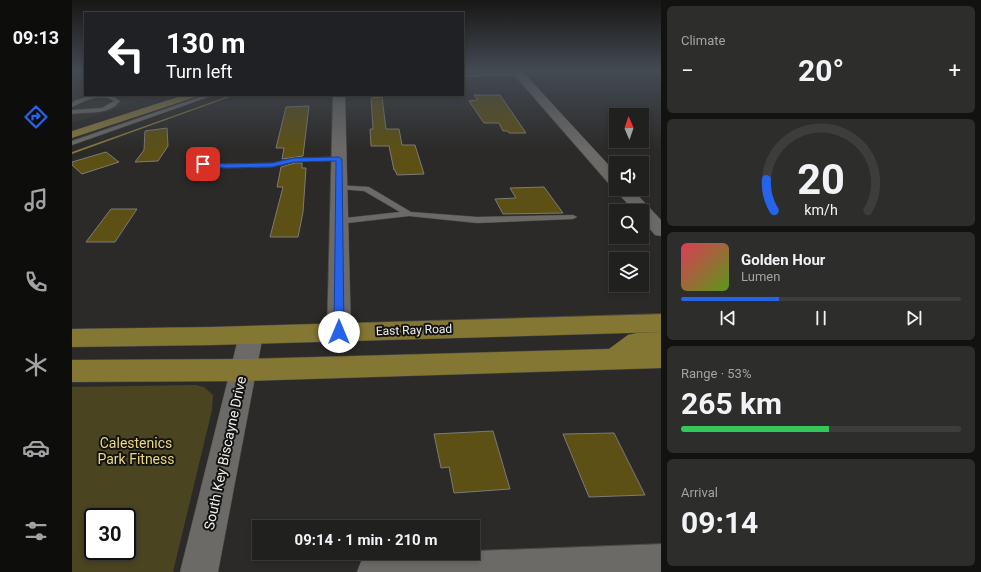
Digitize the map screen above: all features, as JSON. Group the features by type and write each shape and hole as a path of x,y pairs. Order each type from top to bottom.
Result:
{"main road":[{"name":"East Ray Road","path":"72,338 251,335 661,322"},
{"path":"615,359 637,342 661,341"},
{"path":"72,371 243,370 661,358"}],"street":[{"path":"339,97 339,332"},
{"path":"539,97 609,174"},
{"path":"630,196 659,226"},
{"name":"South Key Biscayne Drive","path":"199,572 251,335"},
{"path":"375,572 661,562"}],"lane":[{"path":"72,104 81,100 98,97"},
{"path":"74,110 99,110 112,105 117,100 110,97"},
{"path":"72,143 206,97"},
{"path":"191,167 203,164 225,166 272,165 294,160 339,159"},
{"path":"339,187 366,189 408,214"},
{"path":"339,222 408,214 477,220 573,217"}],"shaded area":[{"path":"72,97 151,97 72,123"}],"green space":[{"name":"Calestenics Park Fitness","path":"196,385 204,387 213,395 212,410 173,572 72,572 72,387"}],"building":[{"path":"382,97 386,129 399,129 402,145 415,145 424,174 397,175 394,170 389,146 371,146 370,129 373,129 371,98"},
{"path":"475,97 501,97 526,133 509,133 508,131 503,131 499,123 484,123 469,101 478,100"},
{"path":"309,106 303,156 282,159 284,148 276,148 286,107"},
{"path":"167,128 168,146 158,161 135,162 144,150 145,131"},
{"path":"106,152 119,162 82,174 72,165 72,162"},
{"path":"295,163 302,163 302,168 306,168 303,212 298,237 270,237 283,187 277,187 281,167"},
{"path":"544,187 563,213 503,214 495,199 516,198 510,188"},
{"path":"111,209 137,209 115,242 86,242"},
{"path":"493,431 510,489 454,493 449,467 441,468 434,434"},
{"path":"614,433 645,495 589,497 563,434"}],"waterway":[{"path":"72,135 188,97"},
{"path":"72,153 229,97"}],"route":[{"path":"203,164 225,166 272,165 294,160 339,159 339,332"}]}
